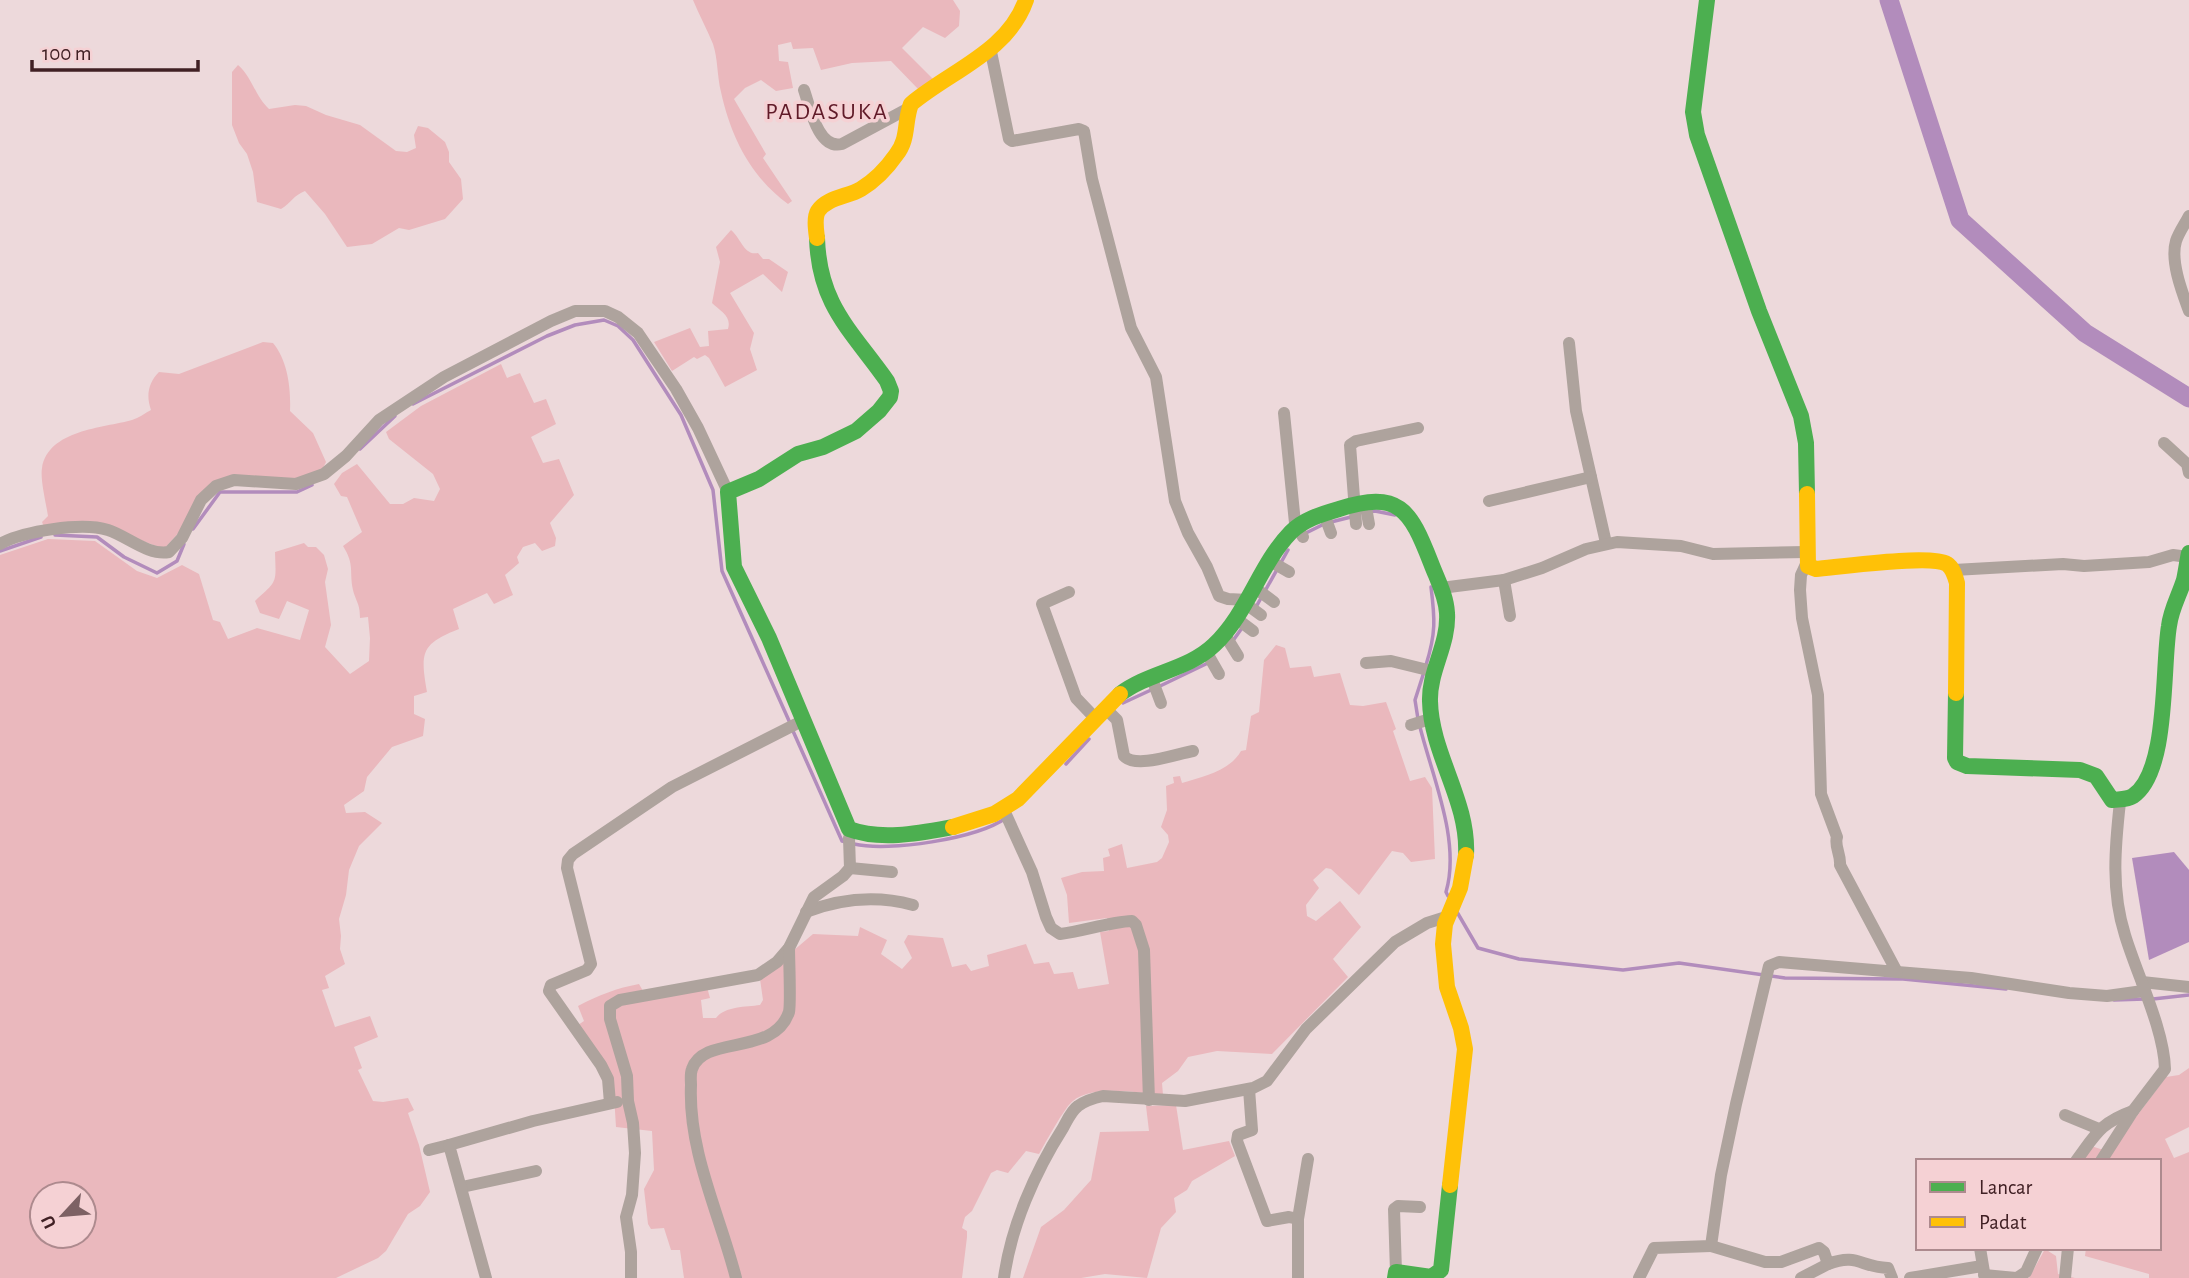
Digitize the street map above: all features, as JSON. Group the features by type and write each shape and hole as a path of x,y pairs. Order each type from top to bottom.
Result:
{"street":[{"path":"804,90 816,126 830,144 842,145 909,108 916,100 1013,31 1023,13 1026,0"},
{"path":"1707,0 1693,112 1697,135 1759,311 1801,415 1806,443 1808,566 1816,569 1933,560 1942,561 1954,570 2149,562 2173,555 2189,555 2182,584 2173,604 2165,653 2155,763 2145,786 2129,800 2112,800 2096,776 2080,770 1967,766 1957,762 1957,583 1954,570"},
{"path":"990,47 1009,139 1012,141 1079,129 1084,131 1092,178 1131,328 1156,377 1175,501 1219,596 1258,602"},
{"path":"728,492 759,479 798,454 823,447 856,431 879,411 890,397 887,381 844,326 824,288 819,264 816,215 820,206 860,190 900,152 909,108"},
{"path":"2189,216 2176,240 2175,249 2178,282 2189,311"},
{"path":"0,544 45,531 90,527 106,529 154,550 169,552 182,538 201,500 216,486 234,480 296,484 324,474 346,456 379,420 444,377 541,326 575,311 605,311 618,317 638,333 676,389 728,492 734,567 769,638 796,724 851,834 850,868 814,897 789,948 777,962 758,975 713,981 620,1000 610,1006 610,1018 627,1076 635,1153 632,1195 626,1217 631,1252 631,1278"},
{"path":"1569,343 1576,411 1606,543"},
{"path":"1284,413 1300,532"},
{"path":"1361,515 1350,446 1353,443 1418,428"},
{"path":"2164,443 2187,464 2189,473"},
{"path":"1489,501 1591,477"},
{"path":"1007,816 1016,800 1107,716 1125,691 1157,691 1196,660 1213,663 1232,646 1280,567 1279,546 1300,532 1361,515 1386,500 1402,519 1417,545 1426,569 1441,588 1446,605 1446,641 1428,670 1430,691 1422,721 1454,784 1467,851 1457,895 1444,923 1445,976 1461,1023 1465,1049 1441,1270 1431,1277 1396,1275 1394,1209 1398,1206 1420,1208"},
{"path":"1441,588 1504,580 1542,568 1586,549 1617,542 1681,546 1713,554 1807,557"},
{"path":"1807,557 1801,575 1800,590 1802,618 1818,695 1821,794 1837,837 1840,865 1897,972"},
{"path":"1504,580 1510,616"},
{"path":"1069,592 1042,604 1076,698 1107,716 1124,756 1130,761 1138,763 1193,751"},
{"path":"1366,663 1391,661 1428,670"},
{"path":"610,1103 608,1079 601,1065 549,991 551,985 587,970 591,964 567,867 568,860 671,786 796,724"},
{"path":"2102,1159 2133,1111 2165,1069 2162,1042 2123,932 2114,863 2120,802"},
{"path":"851,834 935,832 973,820 1007,816"},
{"path":"1007,816 1032,872 1046,917 1056,932 1060,934 1089,930 1132,921 1136,925 1144,950 1149,1100"},
{"path":"850,868 892,872"},
{"path":"806,912 824,905 860,898 888,899 913,905"},
{"path":"1004,1278 1028,1196 1050,1148 1075,1107 1090,1099 1103,1097 1185,1101 1249,1089 1267,1081 1307,1029 1395,942 1427,923 1449,914"},
{"path":"736,1278 695,1139 690,1098 692,1070 700,1057 713,1050 761,1039 779,1027 789,1011 789,948"},
{"path":"1711,1246 1721,1175 1769,966 1779,962 1970,978 2106,996 2189,987"},
{"path":"1249,1089 1252,1130 1236,1137 1245,1164 1267,1222 1289,1217 1298,1219"},
{"path":"429,1150 610,1103 628,1101"},
{"path":"2077,1159 2099,1129 2115,1118 2133,1111"},
{"path":"2065,1115 2099,1129"},
{"path":"449,1144 485,1278"},
{"path":"1298,1278 1298,1219 1308,1159"},
{"path":"462,1186 536,1171"},
{"path":"1639,1278 1654,1248 1711,1246 1765,1262 1782,1262 1819,1248 1824,1252 1828,1264"},
{"path":"1980,1250 1984,1273"},
{"path":"1910,1278 1984,1273 2017,1278 2026,1272 2036,1250"},
{"path":"2065,1278 2068,1250"},
{"path":"1801,1278 1828,1264 1852,1258 1869,1266 1888,1268 1892,1278"}],"shaded area":[{"path":"693,0 953,0 960,11 959,26 945,38 923,27 902,48 934,80 920,91 891,61 852,63 821,70 813,48 793,49 791,42 778,45 779,61 788,62 793,88 776,91 761,80 745,88 734,99 766,154 763,158 792,201 788,204 753,168 730,125 713,44"},
{"path":"238,65 269,109 306,106 360,125 396,151 407,152 416,148 414,135 418,126 428,128 445,142 449,162 461,179 463,199 445,219 409,230 399,228 372,244 347,247 325,214 305,191 281,209 257,202 253,172 232,125 232,72"},
{"path":"731,230 749,252 758,253 763,259 769,259 788,272 782,292 763,274 730,293 754,333 750,349 757,370 725,387 705,355 697,359 694,357 672,371 654,342 690,328 700,347 709,346 708,331 728,329 727,317 712,303 720,262 716,247"},
{"path":"263,342 273,343 282,358 289,385 290,411 313,433 326,462 322,470 296,480 214,483 182,529 164,549 135,538 44,527 42,522 48,516 42,485 42,468 46,455 55,446 78,433 132,420 151,410 149,390 159,372 179,374"},
{"path":"501,364 507,378 520,373 534,403 546,399 556,424 531,437 543,463 559,459 574,495 550,523 556,538 555,546 542,551 535,543 523,547 517,557 519,563 505,575 513,595 494,604 487,593 453,609 459,629 430,645 424,658 427,692 414,696 414,714 425,719 423,736 392,747 367,777 364,791 344,805 346,813 365,812 382,823 359,846 349,870 339,919 340,949 345,964 325,976 329,988 322,990 335,1027 370,1016 378,1037 354,1047 362,1068 358,1070 373,1101 408,1098 414,1110 408,1113 430,1192 420,1206 408,1214 386,1251 378,1258 336,1278 0,1278 0,555 48,539 95,541 137,571 157,578 182,565 199,574 213,620 220,622 228,639 257,628 300,640 309,610 287,601 279,619 260,613 255,601 274,581 275,552 304,543 308,547 316,547 324,555 328,569 325,582 331,625 325,647 350,674 369,661 368,617 360,618 350,563 343,546 362,532 347,497 341,496 334,484 342,473 357,464 390,504 403,504 414,498 434,501 440,489 433,474 389,439 386,432 421,406"},
{"path":"1276,645 1285,648 1290,668 1311,666 1314,677 1340,673 1350,705 1386,702 1410,781 1425,777 1432,788 1435,859 1411,862 1403,853 1392,851 1359,895 1331,869 1326,868 1313,880 1319,888 1306,905 1307,916 1316,921 1340,901 1361,927 1333,959 1348,977 1272,1054 1217,1051 1188,1057 1178,1071 1162,1083 1163,1095 1099,1091 1076,1099 1068,1106 1039,1154 1026,1151 1008,1173 997,1170 991,1173 972,1211 965,1217 962,1228 967,1231 967,1237 962,1278 684,1278 680,1250 671,1250 664,1228 651,1229 648,1224 644,1189 654,1170 652,1131 616,1127 614,1095 578,1025 584,1021 578,1006 608,992 639,984 643,991 705,980 710,998 701,1000 703,1018 716,1018 730,1009 760,1005 763,1000 760,979 813,934 858,936 860,927 887,940 881,954 902,969 912,958 904,942 908,935 943,938 952,967 966,964 971,971 989,966 987,955 1026,944 1034,964 1049,962 1054,974 1073,972 1078,989 1109,984 1100,932 1109,931 1107,918 1069,923 1067,895 1061,878 1082,872 1104,871 1103,858 1110,856 1108,849 1122,844 1127,868 1157,862 1162,858 1169,842 1168,835 1161,827 1167,810 1166,786 1174,783 1173,777 1180,776 1182,783 1215,772 1230,764 1241,751 1246,750 1251,716 1259,712 1264,660"},
{"path":"2174,852 2189,870 2189,942 2149,960 2132,858"},
{"path":"2189,1068 2189,1127 2165,1139 2174,1158 2189,1152 2189,1278 2149,1278 2149,1274 2085,1256 2086,1250 2161,1250 2161,1159 2081,1159 2091,1146 2110,1152 2166,1077 2179,1075"},
{"path":"1176,1105 1183,1150 1229,1141 1235,1156 1192,1181 1187,1190 1174,1198 1176,1212 1161,1228 1147,1278 1105,1274 1081,1278 1023,1278 1041,1227 1064,1210 1091,1180 1100,1132 1149,1131 1146,1106"},
{"path":"2047,1250 2056,1256 2058,1274 2075,1278 2029,1278"}],"waterway":[{"path":"1889,0 1960,220 2085,333 2189,398"},
{"path":"413,404 547,336 575,325 604,320 618,326 633,340 681,415 713,490 722,571 790,723"},
{"path":"360,449 395,416"},
{"path":"193,529 220,492 297,492 312,485"},
{"path":"1369,512 1395,515"},
{"path":"1331,522 1351,517"},
{"path":"1306,533 1324,524"},
{"path":"55,535 97,537 124,557 157,573 177,561 184,544"},
{"path":"0,551 41,537"},
{"path":"1256,607 1288,550"},
{"path":"1426,665 1434,626 1431,587"},
{"path":"1232,642 1242,628"},
{"path":"1158,687 1208,663"},
{"path":"1418,719 1415,700 1424,672"},
{"path":"1123,703 1151,690"},
{"path":"1420,727 1448,830 1448,896"},
{"path":"793,731 842,841 846,842"},
{"path":"1066,764 1089,739"},
{"path":"854,844 888,846 932,842 975,832 1006,818"},
{"path":"1457,912 1478,948 1519,959 1623,970 1679,963 1785,978 1903,979 2006,989"},
{"path":"2153,999 2189,995"},
{"path":"2114,1000 2145,999"}],"traffic: fast":[{"path":"1707,0 1693,112 1697,135 1759,311 1801,416 1806,443 1807,494"},
{"path":"817,238 819,261 831,299 839,316 887,381 890,397 879,411 856,431 823,447 798,454 759,479 728,492 734,567 769,638 849,829 887,835 953,827"},
{"path":"1120,694 1192,660 1214,645 1236,618 1270,559 1296,527 1320,515 1359,504 1389,503 1400,509 1416,529 1445,600 1447,624 1430,701 1436,740 1462,816 1466,855"},
{"path":"1956,693 1957,762 1967,766 2080,770 2096,776 2112,800 2133,796 2145,783 2153,765 2162,717 2169,626 2184,580 2189,553"},
{"path":"1395,1278 1396,1272 1431,1277 1441,1270 1450,1185"}],"traffic: slow":[{"path":"817,238 816,217 822,206 866,186 889,165 903,143 911,104 992,47 1006,34 1026,0"},
{"path":"1807,494 1808,566 1816,569 1923,560 1947,564 1954,572 1957,583 1956,693"},
{"path":"953,827 994,814 1018,799 1120,694"},
{"path":"1450,1185 1465,1049 1447,987 1443,944 1445,924 1460,888 1466,855"}],"district":[{"name":"PADASUKA","path":"827,112"}]}
